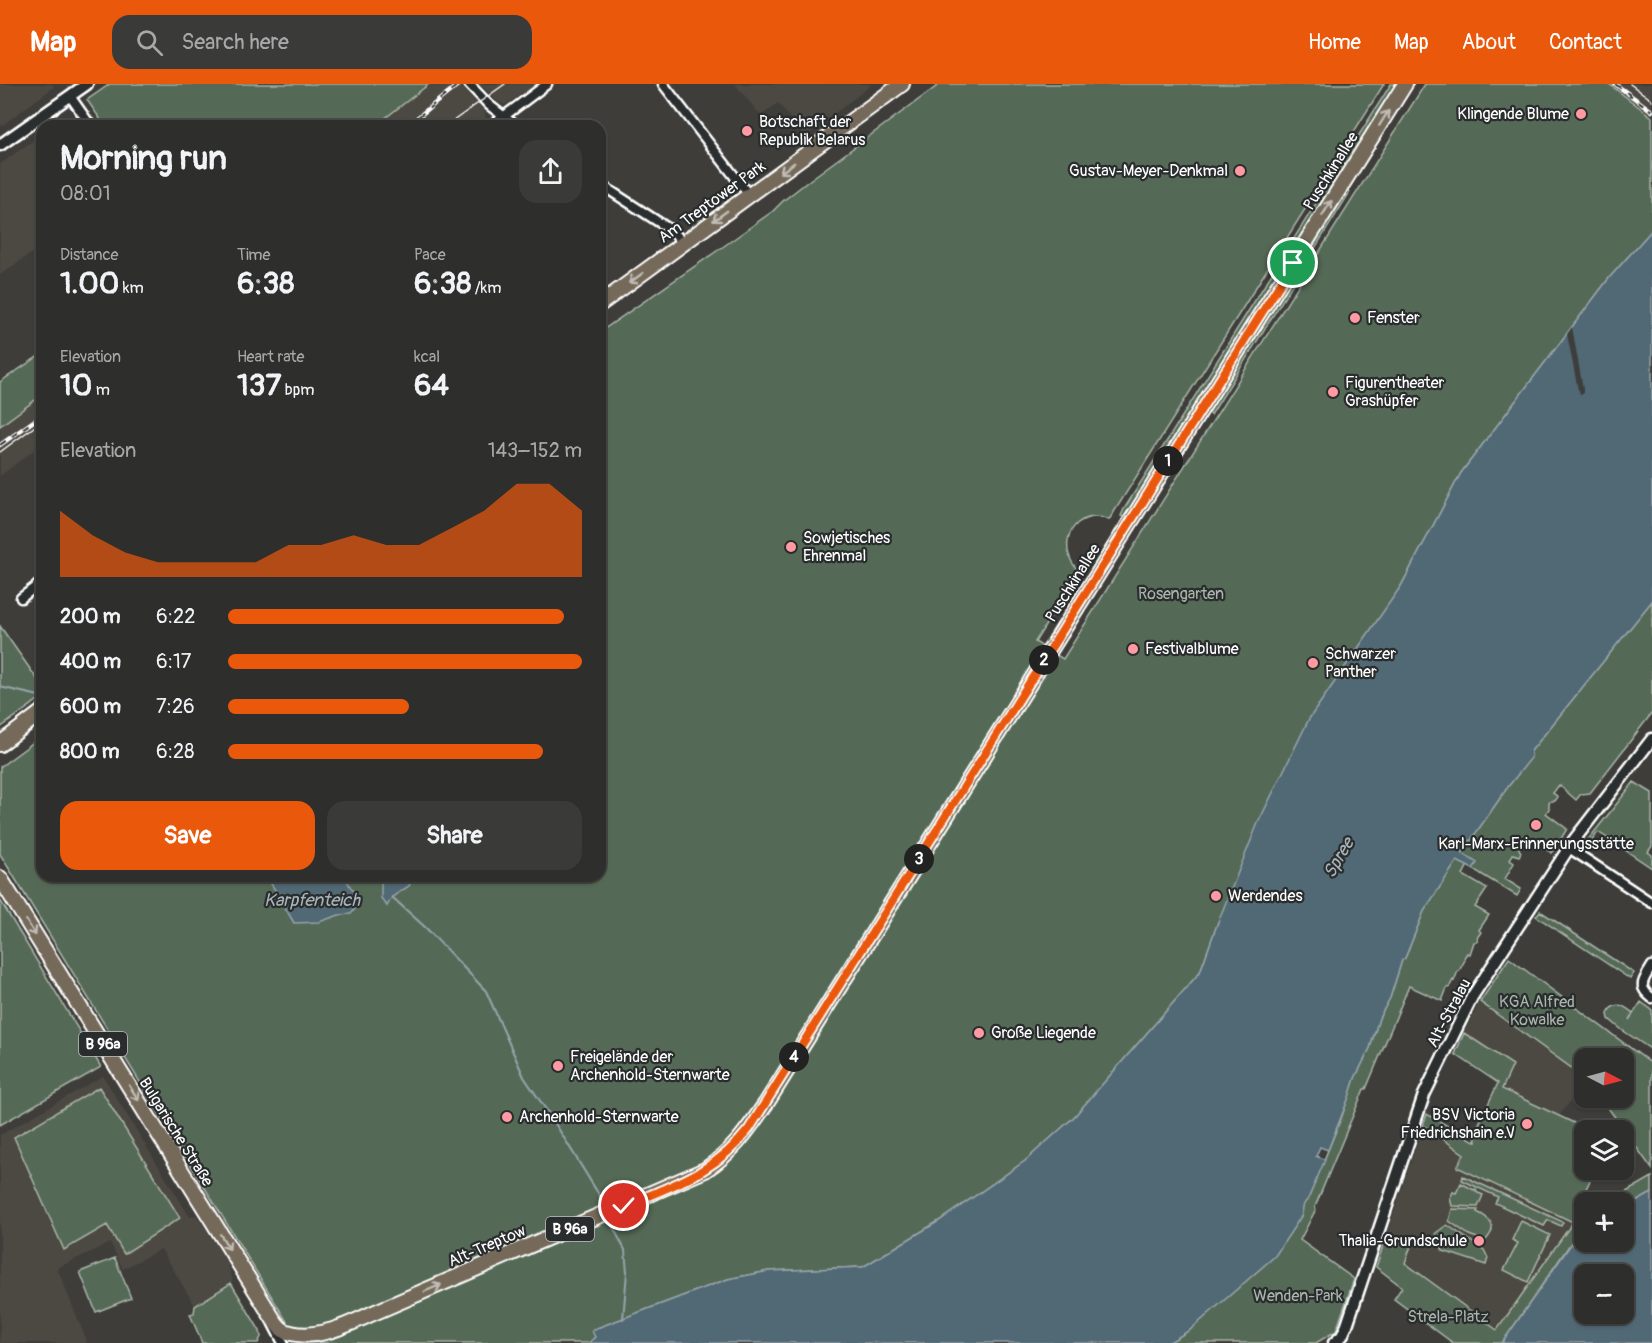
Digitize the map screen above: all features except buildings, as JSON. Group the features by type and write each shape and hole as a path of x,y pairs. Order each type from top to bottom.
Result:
{"main road":[{"name":"Am Treptower Park","path":"606,300 902,84"},
{"name":"Puschkinallee","path":"749,1129 1405,84"},
{"path":"0,744 36,717"},
{"name":"Bulgarische Straße","path":"0,878 269,1312"},
{"name":"Alt-Treptow","path":"269,1312 281,1328 294,1336 326,1335 705,1170 730,1151 749,1129"}],"street":[{"path":"0,145 87,84"},
{"path":"469,84 507,120"},
{"path":"499,120 547,84"},
{"path":"663,84 749,195"},
{"path":"70,96 87,120"},
{"path":"606,188 674,232 683,244"},
{"path":"21,598 36,587"},
{"name":"Alt-Stralau","path":"1338,1339 1347,1325 1424,1095 1472,997 1569,848 1652,739"},
{"path":"1569,848 1652,903"},
{"path":"1652,966 1642,984 1642,988 1652,998"},
{"name":"Bulgarische Straße","path":"269,1312 274,1328 283,1343"},
{"name":"Alt-Treptow","path":"310,1343 326,1335"}],"shaded area":[{"path":"0,84 52,84 54,87 0,127"},
{"path":"429,84 458,84 484,110 486,119 485,120 383,120"},
{"path":"480,84 536,84 505,105 498,102"},
{"path":"735,84 871,85 805,137 778,103 761,116"},
{"path":"1609,84 1652,84 1652,117 1646,113"},
{"path":"36,138 36,250 0,275 0,164"},
{"path":"36,399 36,449 0,476 0,426"},
{"path":"1480,1002 1574,1070 1574,1096 1559,1116 1502,1089 1512,1065 1464,1033"},
{"path":"103,1076 190,1217 196,1215 227,1261 233,1281 195,1306 161,1249 123,1269 110,1243 57,1268 86,1343 0,1343 0,1135"},
{"name":"Thalia-Grundschule","path":"1423,1125 1464,1154 1457,1167 1573,1222 1497,1331 1405,1263 1386,1237"}],"green space":[{"path":"110,84 429,84 383,120 101,120 87,100"},
{"name":"Rosengarten","path":"940,84 1384,84 1109,520 1097,517 1085,519 1072,529 1068,545 1069,554 1078,570 1035,642 1063,659 1425,84 1609,84 1652,117 1652,230 1610,277 1461,473 1218,922 1200,972 1074,1117 1025,1161 939,1221 863,1267 769,1271 728,1279 597,1328 595,1337 589,1343 300,1343 0,854 0,767 36,740 36,882 606,882 606,328 773,211 811,179"},
{"path":"1391,84 1399,84 1126,519 1121,516 1124,509"},
{"path":"1346,189 1350,192 1211,415 1207,411"},
{"path":"36,358 36,399 0,426 0,382"},
{"name":"Wenden-Park","path":"1652,601 1652,713 1590,793 1581,794 1576,800 1559,785 1553,793 1558,797 1549,803 1546,813 1567,829 1552,853 1529,840 1526,844 1522,844 1519,856 1513,854 1510,860 1514,863 1505,879 1521,889 1517,896 1467,867 1463,875 1487,889 1475,907 1489,915 1479,930 1481,932 1477,942 1474,942 1470,954 1467,953 1464,958 1465,960 1454,981 1447,988 1442,1001 1409,986 1366,1089 1364,1089 1316,1209 1300,1240 1354,1279 1336,1331 1316,1343 1168,1343 1190,1330 1274,1256 1308,1199 1355,1078 1370,1048 1379,1018 1390,998 1402,960 1405,958 1424,911 1461,854 1530,758 1531,751"},
{"path":"0,626 36,677 36,701 0,728"},
{"path":"1634,782 1652,793 1652,846 1648,852 1652,855 1652,868 1598,832 1587,848 1584,845"},
{"path":"0,900 101,1067 0,1125"},
{"path":"1540,911 1634,973 1630,979 1536,916"},
{"name":"KGA Alfred Kowalke","path":"1509,958 1630,1048 1574,1048 1574,1070 1480,1002"},
{"path":"1641,1002 1652,1010 1652,1050 1609,1019 1610,1009 1619,1005 1633,1013 1629,1020"},
{"name":"Strela-Platz","path":"1464,1033 1513,1065 1502,1089 1574,1123 1574,1180 1590,1180 1585,1192 1574,1192 1574,1238 1502,1343 1453,1343 1394,1299 1402,1287 1376,1267 1386,1237 1411,1246 1405,1263 1497,1330 1573,1222 1457,1167 1464,1154 1423,1125 1427,1114 1476,1142 1475,1132 1498,1083 1455,1054"},
{"name":"KGA Alfred Kowalke","path":"1634,1051 1652,1064 1652,1169 1634,1144 1634,1120 1617,1120 1608,1108 1634,1108"},
{"path":"99,1087 180,1218 124,1254 107,1225 64,1250 14,1137"},
{"path":"1463,1176 1563,1222 1561,1226 1548,1220 1544,1226 1495,1203 1498,1197 1462,1180"},
{"path":"1652,1177 1652,1193 1634,1203 1634,1192 1626,1192"},
{"path":"1461,1183 1483,1195 1478,1207 1452,1206 1450,1198 1453,1192 1456,1193"},
{"path":"1452,1209 1478,1210 1477,1212 1490,1221 1491,1232 1485,1241 1469,1235 1449,1221"},
{"path":"1521,1221 1550,1235 1528,1282 1504,1270 1518,1243 1512,1240"},
{"path":"1447,1225 1484,1250 1488,1258 1486,1265 1443,1251 1436,1233"},
{"path":"115,1258 131,1298 96,1312 80,1272"},
{"path":"231,1283 260,1331 261,1337 258,1343 202,1343 190,1314 194,1313 195,1306"}],"water":[{"name":"Spree","path":"1652,230 1652,601 1531,751 1531,758 1462,853 1477,863 1473,869 1457,861 1424,911 1405,958 1402,960 1390,998 1379,1018 1370,1048 1355,1078 1328,1150 1320,1147 1316,1156 1325,1160 1304,1205 1302,1215 1275,1256 1190,1330 1168,1343 589,1343 595,1337 592,1331 597,1328 728,1279 769,1271 863,1267 939,1221 1025,1161 1074,1117 1200,972 1258,823 1309,719 1401,586 1461,473 1610,277"},
{"name":"Karpfenteich","path":"270,882 348,882 356,893 358,901 351,914 339,915 319,922 294,923"},
{"name":"Karpfenteich","path":"381,882 411,882 409,886 392,897 387,906 381,898"},
{"path":"1652,1193 1652,1343 1502,1343 1574,1240 1574,1252 1634,1252 1634,1203"}],"pier":[{"path":"1572,327 1583,389 1583,394 1580,395 1567,334"}],"waterway":[{"path":"0,687 36,695"},
{"path":"392,897 426,928 486,991 524,1077 601,1198"},
{"path":"613,1227 625,1250 627,1272 623,1319"}],"tram line":[{"path":"454,120 505,84"},
{"path":"1630,84 1652,100"},
{"path":"0,452 36,425"}],"railway":[{"path":"414,120 459,84"},
{"path":"1615,84 1652,111"},
{"path":"0,445 36,419"}],"place":[{"name":"Klingende Blume","path":"1581,114"},
{"name":"Botschaft der Republik Belarus","path":"747,131"},
{"name":"Gustav-Meyer-Denkmal","path":"1240,171"},
{"name":"Fenster","path":"1355,318"},
{"name":"Figurentheater Grashüpfer","path":"1333,392"},
{"name":"Sowjetisches Ehrenmal","path":"791,547"},
{"name":"Festivalblume","path":"1133,649"},
{"name":"Schwarzer Panther","path":"1313,663"},
{"name":"Karl-Marx-Erinnerungsstätte","path":"1536,825"},
{"name":"Werdendes","path":"1216,896"},
{"name":"Große Liegende","path":"979,1033"},
{"name":"Freigelände der Archenhold-Sternwarte","path":"558,1066"},
{"name":"Archenhold-Sternwarte","path":"507,1117"},
{"name":"BSV Victoria Friedrichshain e.V","path":"1527,1124"},
{"name":"Thalia-Grundschule","path":"1479,1241"}],"route":[{"path":"624,1206 705,1170 730,1151 749,1129 1293,263"}]}
